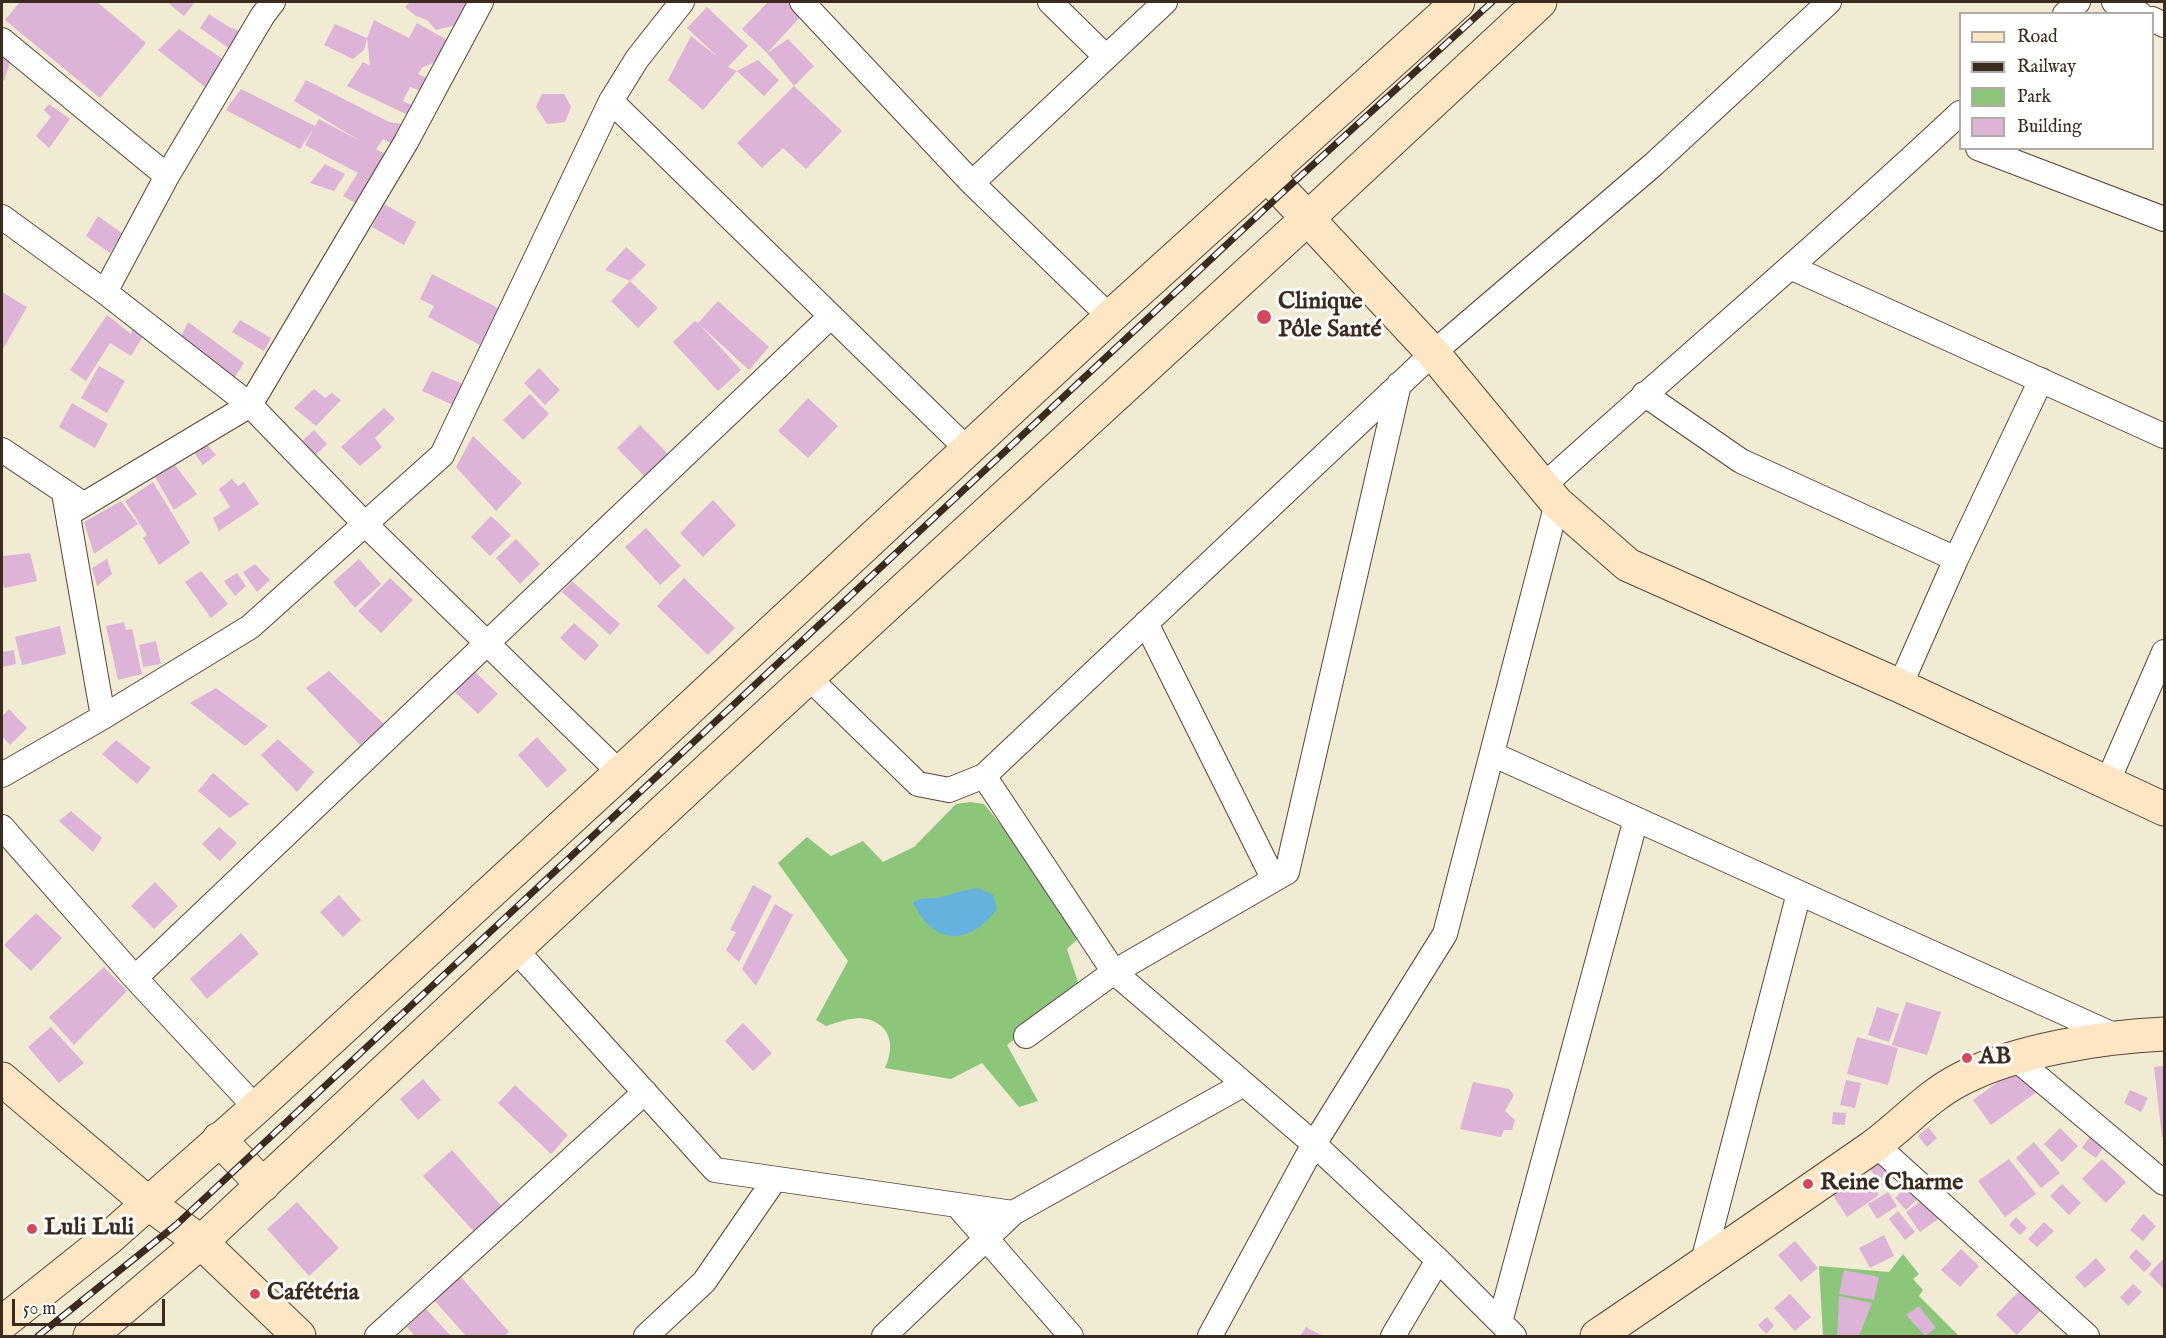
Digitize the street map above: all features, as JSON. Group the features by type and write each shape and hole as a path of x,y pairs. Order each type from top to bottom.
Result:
{"main road":[{"path":"2,1323 148,1203 256,1108 1110,317 1458,2"},
{"path":"90,1336 201,1242 808,677 1540,2"},
{"path":"1267,175 1433,353 1549,495 1628,565 1899,686 2164,809"},
{"path":"1597,1336 1875,1144 1925,1101 1961,1078 2015,1058 2118,1037 2164,1034"},
{"path":"2,1079 148,1203 201,1242 299,1336"},
{"path":"219,1139 262,1185"}],"street":[{"path":"72,504 250,405 406,142 481,2"},
{"path":"2,775 103,717 250,627 442,455 611,101 636,59 681,2"},
{"path":"802,2 972,183 1110,317"},
{"path":"1050,2 1106,56"},
{"path":"972,183 1165,2"},
{"path":"808,677 918,784 949,790 984,776 1399,384 1654,164 1829,2"},
{"path":"2114,2 2136,12"},
{"path":"105,292 261,6"},
{"path":"2,40 167,176"},
{"path":"611,101 968,450"},
{"path":"1210,1336 1314,1144 1445,934 1492,754 1549,495 1644,394 1790,267 1949,138 1959,114"},
{"path":"1983,150 2164,219"},
{"path":"2,217 105,292 250,405 366,524 620,773"},
{"path":"1790,267 2164,436"},
{"path":"135,978 831,316"},
{"path":"1899,686 1956,559 2042,380"},
{"path":"1026,1036 1114,972 1287,872 1399,384"},
{"path":"1644,394 1741,461 1956,559"},
{"path":"2,450 72,504 103,717"},
{"path":"1146,623 1274,878"},
{"path":"2107,783 2164,652"},
{"path":"1492,754 2118,1037"},
{"path":"984,776 1114,972 1314,1144 1438,1260 1507,1329"},
{"path":"1507,1329 1636,819"},
{"path":"2,826 135,978 256,1108"},
{"path":"1702,1265 1799,892"},
{"path":"515,949 715,1170 1013,1213"},
{"path":"2015,1058 2164,1183"},
{"path":"884,1336 1013,1213 1244,1084"},
{"path":"377,1336 645,1092"},
{"path":"1875,1144 2086,1336"},
{"path":"646,1336 704,1282 775,1179"},
{"path":"957,1205 1071,1336"},
{"path":"1393,1336 1438,1260"}],"green space":[{"path":"970,802 984,804 1046,881 1080,937 1067,949 1081,991 1007,1045 1038,1101 1019,1107 982,1063 951,1079 885,1068 890,1053 889,1039 886,1032 876,1022 857,1018 826,1026 816,1020 848,961 778,863 807,837 831,856 863,841 883,862 914,847 956,804"},
{"path":"1903,1254 1919,1274 1913,1279 1923,1290 1919,1296 1959,1336 1823,1336 1819,1266 1889,1272"}],"water":[{"path":"978,888 993,895 997,909 975,930 964,935 952,936 931,927 913,902 920,899 937,898"}],"building":[{"path":"20,2 97,2 146,43 100,98 5,20"},
{"path":"167,2 195,2 184,16"},
{"path":"410,2 469,2 456,25 436,30 427,20 416,16 405,7"},
{"path":"768,2 792,2 804,13 767,53 742,29"},
{"path":"707,7 748,46 728,67 737,71 703,110 668,80 691,36 719,58 687,28"},
{"path":"209,14 229,27 242,32 234,52 200,28"},
{"path":"374,20 409,38 417,23 449,41 438,61 423,67 418,74 436,82 427,93 410,87 403,101 416,107 408,115 347,86 363,62 370,66 367,38"},
{"path":"335,24 367,38 364,50 353,59 324,45"},
{"path":"179,29 224,60 205,87 158,50"},
{"path":"788,39 814,66 794,86 767,53"},
{"path":"2,52 11,59 4,81 2,79"},
{"path":"758,60 779,80 764,96 737,71"},
{"path":"306,80 389,122 403,124 392,144 383,139 376,149 388,156 359,205 343,196 358,173 305,145 313,129 300,149 226,110 241,89 315,126 319,119 362,142 294,101"},
{"path":"794,86 842,131 806,169 783,148 762,168 737,143"},
{"path":"542,94 564,94 571,107 565,122 547,124 536,107"},
{"path":"49,104 70,119 49,148 36,136 51,117 44,110"},
{"path":"325,164 345,174 334,191 310,183"},
{"path":"384,204 416,222 404,245 372,227"},
{"path":"98,216 122,233 110,253 86,236"},
{"path":"626,247 646,265 630,281 605,270"},
{"path":"432,274 498,308 480,345 428,317 434,306 420,299"},
{"path":"630,281 658,308 638,328 611,301"},
{"path":"2,292 27,307 3,349 2,348"},
{"path":"718,301 769,347 749,370 700,325 741,370 718,391 673,342 695,321 698,323"},
{"path":"107,315 131,334 134,325 146,331 131,356 110,343 86,381 70,370"},
{"path":"240,320 271,338 264,351 232,332"},
{"path":"188,322 244,363 231,383 178,343"},
{"path":"99,366 125,381 107,413 81,398"},
{"path":"539,368 560,390 545,405 524,383"},
{"path":"432,371 465,385 455,406 422,391"},
{"path":"314,389 325,398 332,393 341,400 316,426 294,408"},
{"path":"530,394 549,414 523,440 503,420"},
{"path":"808,398 838,426 808,458 778,431"},
{"path":"72,403 108,424 95,448 59,427"},
{"path":"384,408 395,419 375,438 382,447 360,466 341,447"},
{"path":"640,425 672,458 649,481 617,448"},
{"path":"314,430 327,444 316,455 302,441"},
{"path":"473,436 522,483 496,511 456,467"},
{"path":"204,441 216,455 203,465 192,450"},
{"path":"175,465 197,494 174,510 155,477"},
{"path":"232,479 238,486 244,482 259,504 219,531 213,518 230,507 219,489"},
{"path":"153,482 190,543 159,565 143,538 147,535 125,501"},
{"path":"713,500 736,525 703,557 680,533"},
{"path":"121,501 138,524 94,554 84,522"},
{"path":"491,516 511,535 490,556 471,537"},
{"path":"646,528 681,566 660,585 625,547"},
{"path":"516,539 540,564 520,584 496,558"},
{"path":"30,553 37,581 4,588 2,556"},
{"path":"107,559 112,574 97,586 92,568"},
{"path":"359,559 381,584 355,608 333,582"},
{"path":"255,564 270,580 257,592 243,572"},
{"path":"201,571 228,604 211,618 185,582"},
{"path":"237,573 246,586 235,596 224,581"},
{"path":"390,578 413,600 381,633 358,611"},
{"path":"684,578 735,628 708,655 657,606"},
{"path":"572,581 620,624 610,635 562,592"},
{"path":"124,622 126,630 132,629 142,674 118,680 106,626"},
{"path":"574,623 599,645 585,661 560,638"},
{"path":"60,626 66,654 22,665 15,637"},
{"path":"156,641 161,664 143,667 139,645"},
{"path":"14,650 16,664 3,667 2,652"},
{"path":"473,670 498,694 478,714 454,691"},
{"path":"329,671 384,724 360,745 306,688"},
{"path":"216,688 268,726 245,746 190,703"},
{"path":"9,709 27,728 10,745 2,736 2,716"},
{"path":"537,737 567,770 547,788 518,755"},
{"path":"278,739 314,772 297,792 261,755"},
{"path":"116,740 151,768 137,784 102,754"},
{"path":"213,773 249,804 230,818 198,791"},
{"path":"71,811 102,838 93,852 59,821"},
{"path":"219,827 237,843 220,861 202,844"},
{"path":"155,882 178,906 154,929 131,906"},
{"path":"753,885 772,896 739,962 726,950 736,932 730,930"},
{"path":"339,895 361,920 343,937 320,912"},
{"path":"775,904 793,915 756,986 742,969"},
{"path":"36,913 62,938 31,971 4,945"},
{"path":"241,933 259,954 207,999 190,979"},
{"path":"104,967 127,991 74,1045 49,1017"},
{"path":"1906,1002 1941,1012 1927,1055 1892,1045"},
{"path":"1877,1007 1899,1014 1889,1042 1868,1035"},
{"path":"743,1023 772,1053 753,1071 725,1041"},
{"path":"51,1027 84,1063 59,1083 28,1047"},
{"path":"1857,1037 1898,1048 1888,1085 1847,1074"},
{"path":"2020,1066 2038,1091 1991,1125 1973,1100"},
{"path":"2164,1066 2164,1136 2162,1137 2154,1067"},
{"path":"423,1079 441,1100 418,1120 400,1099"},
{"path":"1846,1080 1861,1083 1855,1108 1840,1105"},
{"path":"1473,1082 1509,1089 1514,1095 1505,1111 1515,1120 1512,1130 1504,1130 1501,1137 1460,1129"},
{"path":"515,1085 568,1135 551,1154 498,1103"},
{"path":"2130,1090 2148,1098 2141,1112 2124,1103"},
{"path":"1833,1112 1846,1113 1845,1125 1832,1124"},
{"path":"1928,1127 1937,1138 1927,1147 1918,1136"},
{"path":"2060,1128 2078,1146 2062,1162 2044,1144"},
{"path":"2095,1129 2109,1139 2096,1158 2082,1148"},
{"path":"2034,1142 2060,1173 2041,1188 2016,1158"},
{"path":"452,1150 505,1210 477,1235 423,1176"},
{"path":"2009,1159 2036,1194 2005,1217 1978,1181"},
{"path":"2102,1159 2126,1182 2106,1203 2082,1179"},
{"path":"1881,1161 1893,1178 1882,1186 1870,1169"},
{"path":"1864,1172 1879,1195 1847,1217 1832,1194"},
{"path":"2062,1184 2081,1203 2069,1215 2050,1196"},
{"path":"1908,1185 1920,1196 1906,1210 1895,1198"},
{"path":"1888,1192 1897,1206 1877,1219 1868,1204"},
{"path":"1926,1197 1941,1217 1920,1232 1906,1212"},
{"path":"297,1202 339,1248 309,1276 267,1229"},
{"path":"1898,1211 1915,1232 1905,1240 1889,1219"},
{"path":"2143,1214 2156,1226 2143,1241 2130,1230"},
{"path":"2016,1217 2027,1228 2020,1235 2009,1225"},
{"path":"2044,1222 2054,1231 2037,1247 2028,1239"},
{"path":"1884,1235 1894,1256 1870,1268 1859,1248"},
{"path":"1795,1241 1818,1268 1801,1282 1778,1255"},
{"path":"1961,1249 1979,1266 1960,1287 1941,1270"},
{"path":"2136,1249 2152,1264 2144,1272 2129,1257"},
{"path":"2096,1258 2106,1270 2085,1288 2075,1277"},
{"path":"2164,1258 2164,1289 2149,1274"},
{"path":"1844,1270 1879,1277 1874,1300 1839,1294"},
{"path":"461,1277 509,1332 504,1336 466,1336 434,1300"},
{"path":"2133,1284 2142,1292 2128,1306 2120,1297"},
{"path":"2022,1288 2043,1308 2017,1335 1996,1315"},
{"path":"1790,1294 1811,1317 1795,1331 1774,1308"},
{"path":"1839,1296 1872,1303 1859,1336 1837,1336"},
{"path":"1919,1306 1936,1328 1925,1336 1906,1315"},
{"path":"426,1309 451,1336 415,1336 407,1327"},
{"path":"1767,1317 1774,1326 1766,1334 1758,1325"},
{"path":"1306,1327 1323,1336 1300,1336"}],"railway":[{"path":"38,1336 176,1225 1283,192 1492,2"}],"place":[{"name":"Clinique Pôle Santé","path":"1264,317"},
{"name":"AB","path":"1967,1058"},
{"name":"Reine Charme","path":"1808,1184"},
{"name":"Luli Luli","path":"32,1229"},
{"name":"Cafétéria","path":"255,1294"}]}
